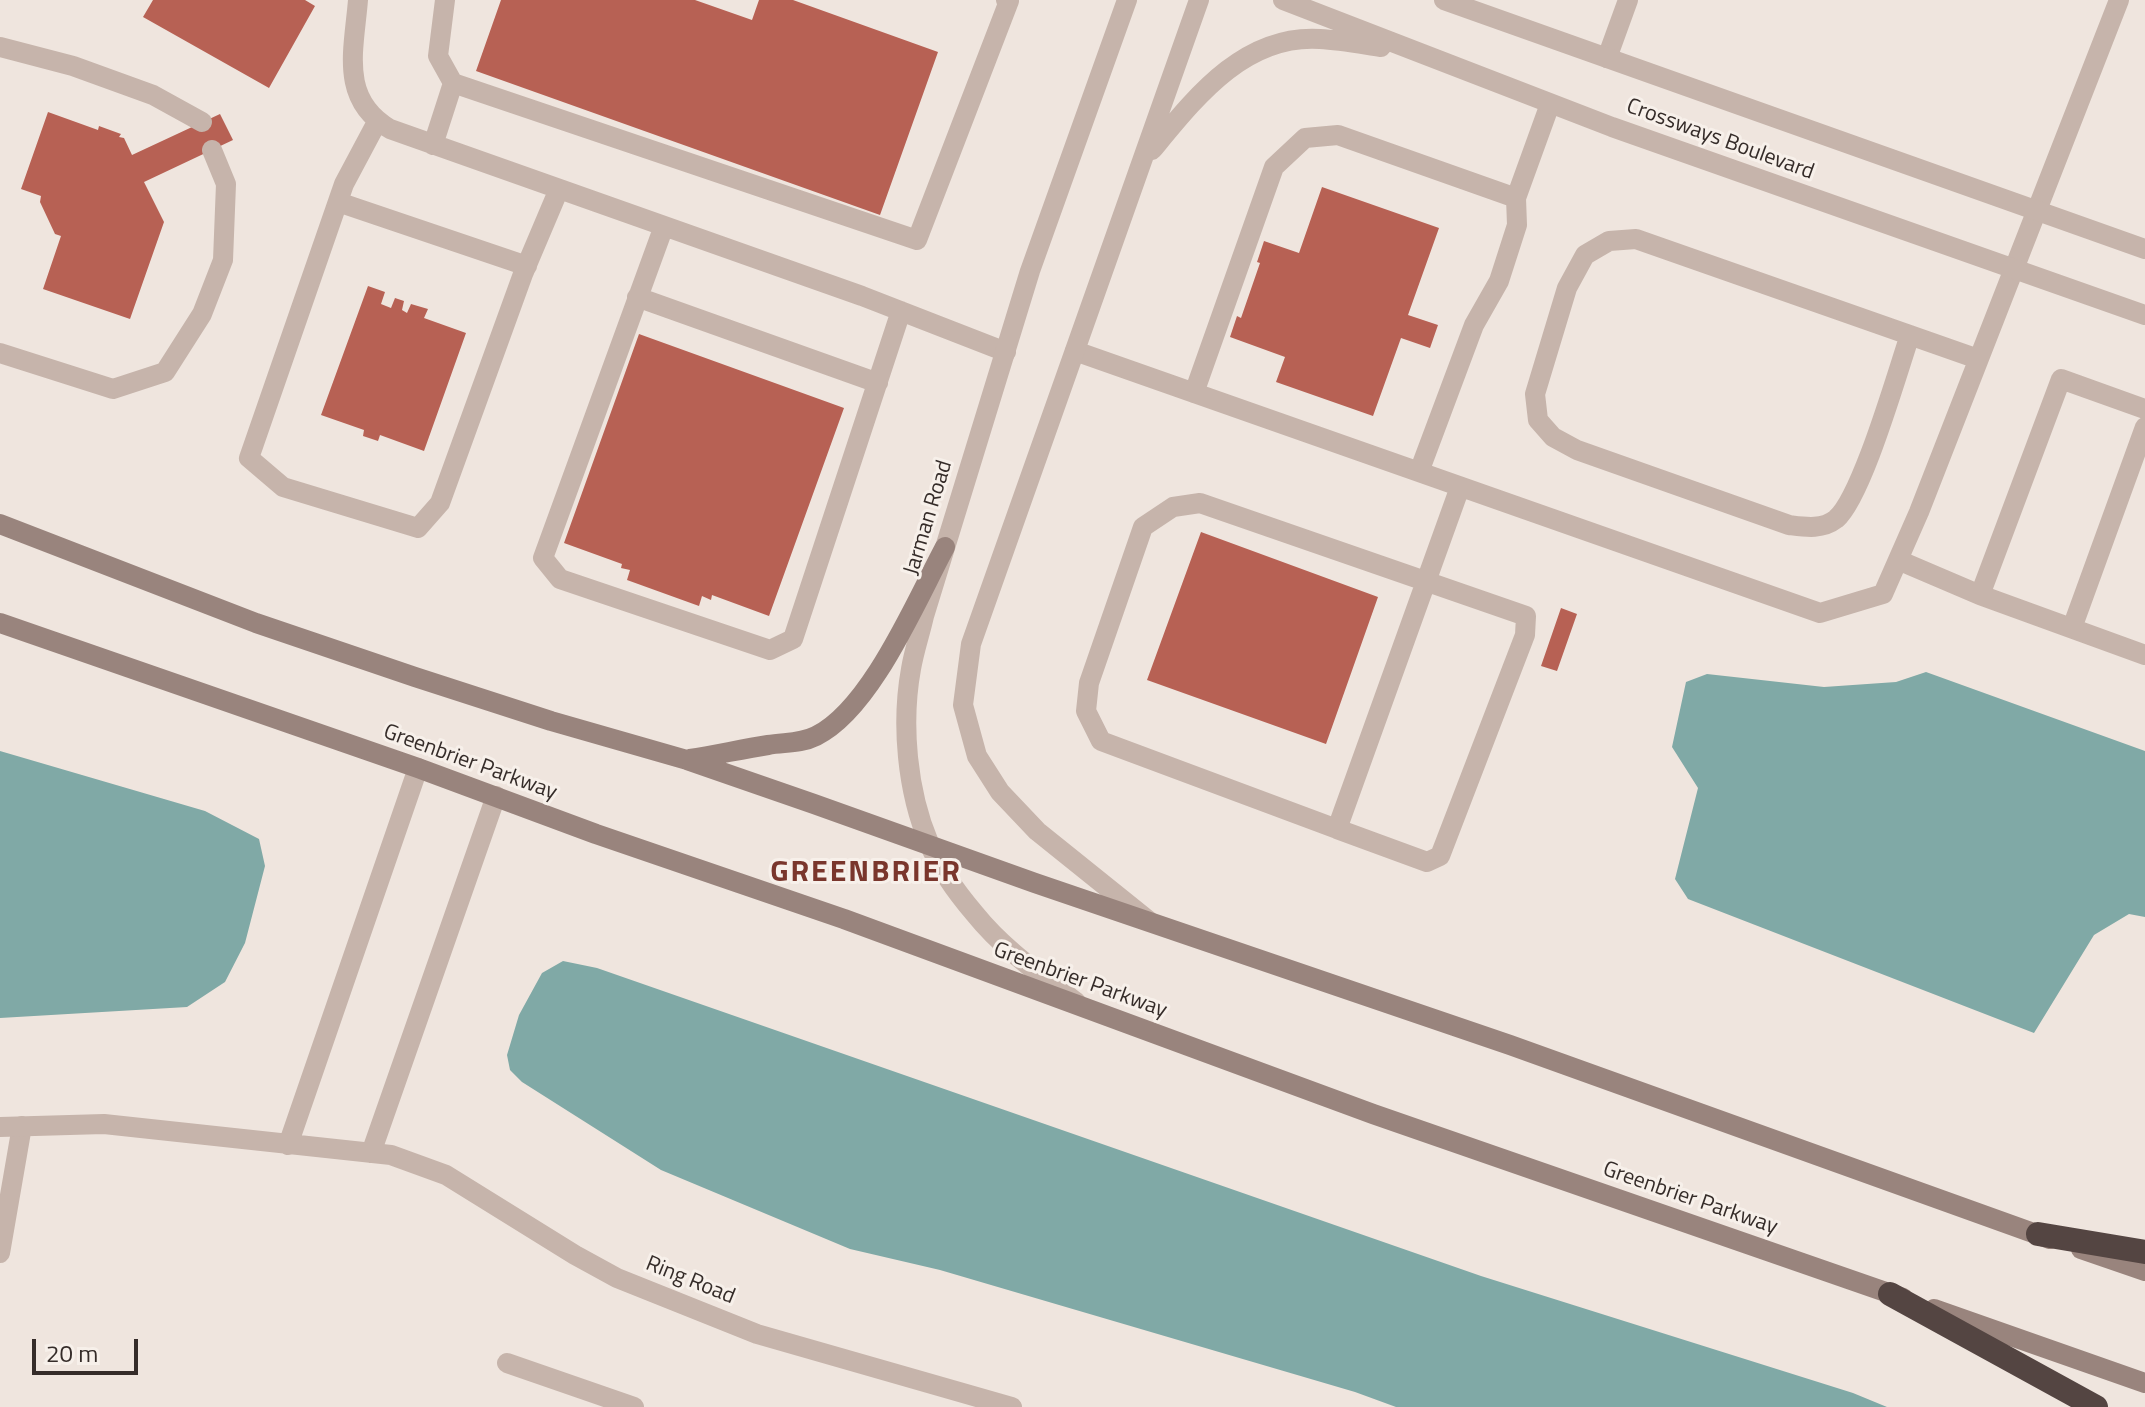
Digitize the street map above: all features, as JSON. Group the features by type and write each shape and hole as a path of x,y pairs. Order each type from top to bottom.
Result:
{"highway":[{"path":"2038,1234 2145,1252"},
{"path":"1890,1294 2096,1407"}],"main road":[{"path":"0,517 9,527 285,633 551,721 687,760 1510,1045 2145,1271"},
{"path":"687,760 772,744 797,743 817,736 836,723 883,664 945,547"},
{"name":"Greenbrier Parkway","path":"0,623 844,919 1373,1114 2145,1383"}],"street":[{"path":"358,0 354,87 367,113 377,122 433,145 901,311 1006,352"},
{"path":"445,0 438,56 453,83 917,240 1009,1 1006,0"},
{"name":"Jarman Road","path":"1082,1007 1027,964 976,916 955,887 929,844 911,781 906,727 910,671 945,547 1071,154 1127,0"},
{"path":"1149,921 1037,831 1000,792 977,756 963,705 971,644 1199,0"},
{"name":"Crossways Boulevard","path":"1283,0 1550,104 2145,315"},
{"name":"Crossways Boulevard","path":"1444,0 2145,249"},
{"path":"1607,58 1628,0"},
{"path":"1075,351 1820,613 1883,594 2119,0"},
{"path":"1142,162 1192,101 1224,71 1246,56 1292,40 1318,38 1413,51"},
{"path":"0,47 73,66 139,90 202,122"},
{"path":"433,145 453,83"},
{"path":"1419,472 1474,325 1499,281 1517,225 1516,198 1550,104"},
{"path":"377,122 344,184 249,458 283,487 418,528 440,503 527,266 559,189"},
{"path":"1194,393 1274,167 1305,138 1338,135 1516,198"},
{"path":"0,353 113,389 165,372 202,314 223,260 226,184 212,150"},
{"path":"338,202 527,266"},
{"path":"664,226 543,558 560,579 770,650 793,639 901,311"},
{"path":"1910,335 1854,496 1836,519 1816,528 1789,525 1577,450 1553,437 1538,420 1535,394 1567,288 1585,255 1609,241 1636,239 1910,335 1978,359"},
{"path":"637,297 878,383"},
{"path":"1980,595 2061,379 2145,409"},
{"path":"2072,628 2145,427"},
{"path":"1337,829 1460,487"},
{"path":"1200,503 1526,616 1525,635 1440,856 1427,862 1337,829 1101,741 1086,711 1089,683 1143,527 1173,507 1200,503"},
{"path":"1898,560 1980,595 2145,655"},
{"path":"288,1145 418,768"},
{"path":"371,1153 496,796"},
{"name":"Ring Road","path":"0,1127 104,1124 391,1155 446,1175 617,1278 757,1334 1012,1407"},
{"path":"0,1253 22,1126"},
{"path":"507,1363 634,1407"}],"water":[{"path":"1926,672 2145,751 2145,917 2129,914 2094,935 2034,1033 1688,899 1675,879 1698,788 1672,747 1686,682 1707,674 1824,687 1896,682"},
{"path":"0,751 205,811 259,839 265,866 245,943 225,982 187,1007 0,1018"},
{"path":"563,961 597,968 1481,1276 1853,1393 1887,1407 1396,1407 1355,1392 940,1270 850,1249 661,1170 522,1082 510,1070 507,1055 519,1015 542,973"}],"building":[{"path":"153,0 305,0 315,6 269,88 143,17"},
{"path":"501,0 695,0 752,20 759,0 793,0 938,52 880,215 476,71"},
{"path":"48,112 98,130 99,126 121,134 119,137 124,138 132,155 220,114 233,140 144,182 164,222 130,319 43,289 61,236 55,234 40,202 41,196 21,189"},
{"path":"1322,187 1439,228 1408,315 1438,325 1430,348 1401,338 1373,416 1276,382 1285,357 1230,337 1237,316 1241,318 1260,263 1257,262 1264,241 1299,253"},
{"path":"368,286 385,292 381,304 391,308 395,298 404,301 402,310 407,313 411,304 428,309 424,318 466,333 424,451 380,435 378,441 363,436 364,430 321,415"},
{"path":"639,334 844,408 769,616 712,595 711,600 702,596 699,606 627,580 630,570 621,568 622,564 564,543"},
{"path":"1201,532 1378,597 1326,744 1147,680"},
{"path":"1561,608 1577,614 1557,671 1541,666"}],"district":[{"name":"GREENBRIER","path":"866,874"}]}
